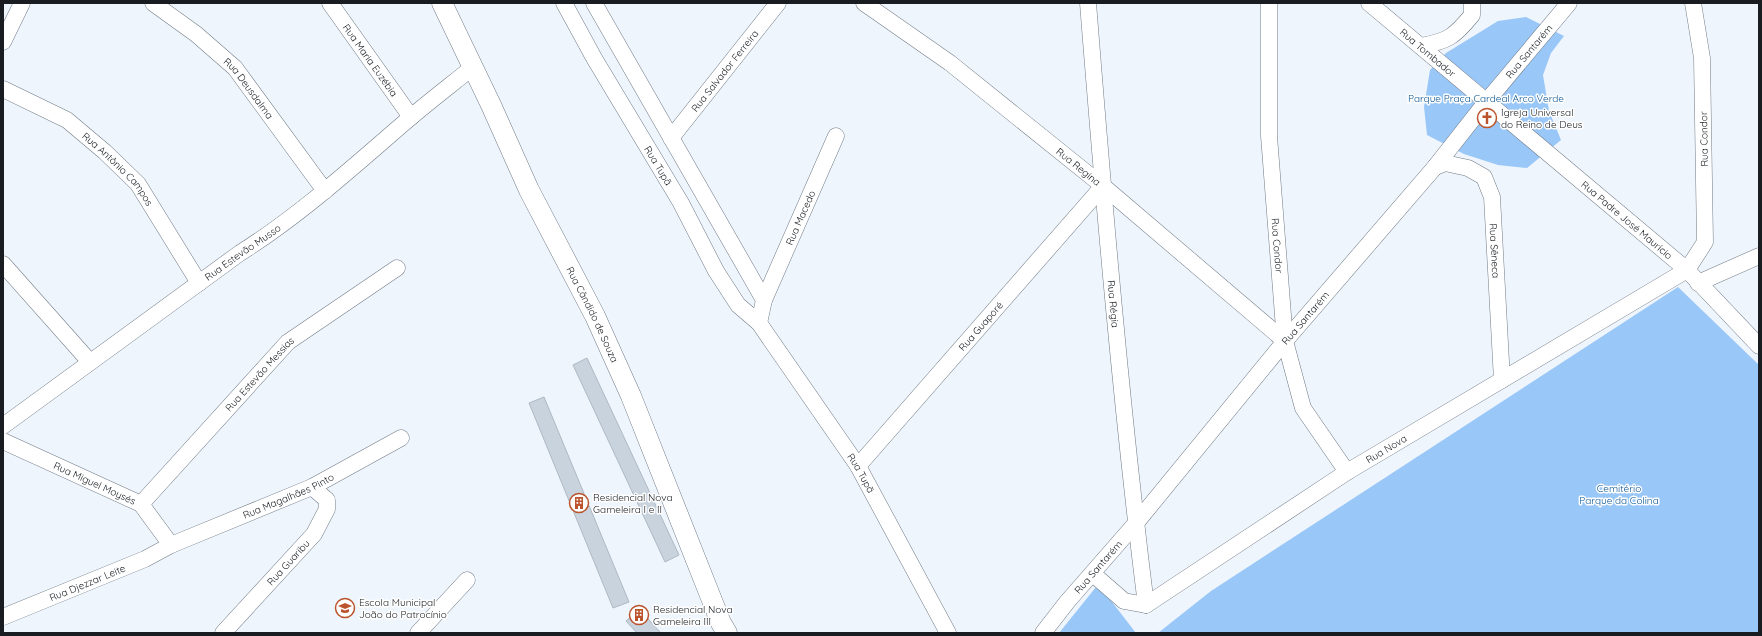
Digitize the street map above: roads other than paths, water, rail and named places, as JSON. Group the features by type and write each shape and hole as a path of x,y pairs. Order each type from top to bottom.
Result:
{"street":[{"path":"3,42 22,3"},
{"name":"Rua Deusdalma","path":"154,3 196,34 235,68 325,191"},
{"name":"Rua Maria Euzébia","path":"330,3 411,117"},
{"name":"Rua Cândido de Souza","path":"442,3 529,190 595,316 631,396 723,630"},
{"name":"Rua Tupã","path":"564,3 594,58 681,203 716,271 738,305 759,323 858,466 948,633"},
{"name":"Rua Salvador Ferreira","path":"671,138 778,3"},
{"name":"Rua Regina","path":"864,3 950,63 1103,186 1285,341"},
{"name":"Rua Régia","path":"1088,3 1103,186 1136,523 1146,605"},
{"name":"Rua Condor","path":"1269,3 1269,136 1285,341 1303,408 1346,472"},
{"name":"Rua Tombador","path":"1369,3 1487,101"},
{"path":"1421,46 1442,42 1458,33 1472,15 1472,3"},
{"name":"Rua Santarém","path":"1043,633 1067,602 1136,523 1285,341 1435,167 1487,101 1569,3"},
{"name":"Rua Condor","path":"1687,270 1705,242 1702,58 1693,3"},
{"path":"599,6 671,138 764,300 759,323"},
{"name":"Rua Estevão Musso","path":"3,426 260,240 325,191 411,117 473,67"},
{"name":"Rua Antônio Campos","path":"3,89 67,120 105,152 138,184 200,283"},
{"name":"Rua Padre José Maurício","path":"1487,101 1687,270 1759,346"},
{"name":"Rua Macedo","path":"764,300 836,136"},
{"name":"Rua Sêneca","path":"1435,167 1445,163 1468,168 1484,177 1492,198 1502,380"},
{"name":"Rua Guaporé","path":"858,466 1103,186"},
{"path":"1698,283 1759,256"},
{"path":"3,264 90,362"},
{"name":"Rua Estevão Messias","path":"141,504 288,342 397,268"},
{"name":"Rua Nova","path":"1146,605 1346,472 1687,270"},
{"name":"Rua Magalhães Pinto","path":"171,544 312,487 402,438"},
{"name":"Rua Miguel Moysés","path":"3,441 141,504 171,544"},
{"name":"Rua Guaribu","path":"223,633 314,534 327,509 327,500 312,487"},
{"name":"Rua Djezzar Leite","path":"3,617 145,559 171,544"},
{"path":"1093,574 1124,601 1146,605"},
{"path":"418,633 467,580"}],"place":[{"name":"Igreja Universal do Reino de Deus","path":"1487,118"},
{"name":"Residencial Nova Gameleira I e II","path":"579,503"},
{"name":"Escola Municipal João do Patrocínio","path":"345,608"},
{"name":"Residencial Nova Gameleira III","path":"639,615"}],"park label":[{"name":"Parque Praça Cardeal Arco Verde","path":"1486,98"},
{"name":"Cemitério Parque da Colina","path":"1619,494"}]}
